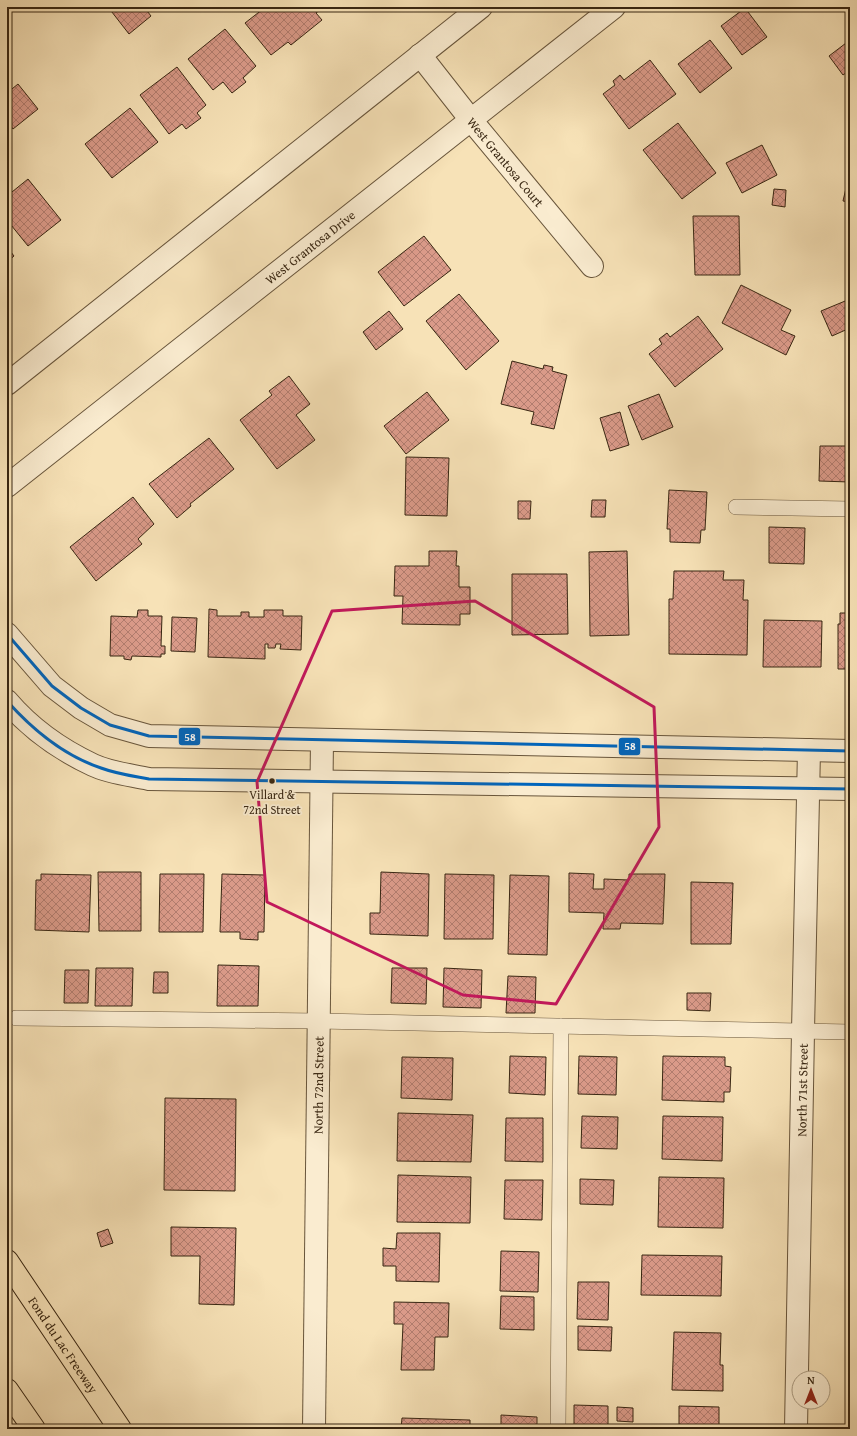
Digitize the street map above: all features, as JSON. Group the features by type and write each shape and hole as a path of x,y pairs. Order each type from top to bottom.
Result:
{"highway":[{"name":"Fond du Lac Freeway","path":"7,1261 120,1429"},
{"path":"7,1390 34,1429"}],"street":[{"path":"7,384 481,7"},
{"name":"West Grantosa Drive","path":"7,486 614,7"},
{"name":"West Grantosa Court","path":"420,55 471,120 592,266"},
{"path":"7,634 52,686 81,708 110,725 149,736 850,751"},
{"path":"7,701 43,735 67,751 94,765 123,774 149,778 850,788"},
{"name":"North 72nd Street","path":"314,1429 322,740"},
{"name":"North 71st Street","path":"796,1429 803,1031 810,750"}],"lane":[{"path":"736,507 850,509"},
{"path":"16,1018 319,1021 850,1032"},
{"path":"558,1429 561,1026"}],"highlighted area":[{"path":"475,601 654,707 659,827 556,1004 463,995 267,902 257,782 332,611"}],"building":[{"path":"108,7 144,7 151,16 129,34"},
{"path":"262,7 324,7 316,13 322,20 291,45 288,42 271,55 245,23 263,9"},
{"path":"745,8 767,37 742,55 721,26"},
{"path":"225,29 256,66 243,78 246,82 232,93 223,82 213,90 188,59"},
{"path":"710,40 732,68 700,93 678,64"},
{"path":"850,40 850,70 843,75 829,56"},
{"path":"650,60 676,94 629,129 603,94 615,85 613,81 620,75 624,80"},
{"path":"177,67 206,105 197,113 201,118 186,129 182,124 169,134 140,95"},
{"path":"18,84 38,109 13,129 7,121 7,93"},
{"path":"130,108 158,142 112,178 85,144"},
{"path":"678,123 716,173 682,199 643,150"},
{"path":"762,145 777,175 742,193 726,163"},
{"path":"850,171 850,202 843,201"},
{"path":"28,179 61,220 28,246 7,220 7,196"},
{"path":"774,189 786,190 785,207 772,205"},
{"path":"693,216 739,216 740,275 695,275"},
{"path":"424,236 451,270 404,306 378,272"},
{"path":"7,247 14,256 7,262"},
{"path":"741,285 791,310 781,330 795,336 786,355 722,323"},
{"path":"459,294 499,341 466,370 426,321"},
{"path":"850,299 850,328 832,336 821,311"},
{"path":"389,311 403,329 376,350 363,332"},
{"path":"698,316 723,349 675,387 649,354 662,344 659,339 667,333 670,337"},
{"path":"512,361 543,369 544,365 553,367 552,371 567,375 554,429 531,424 534,412 501,404"},
{"path":"289,376 310,404 296,415 315,440 277,469 240,420 272,395 269,391"},
{"path":"427,392 449,420 406,454 384,426"},
{"path":"659,394 673,427 642,440 628,406"},
{"path":"620,412 629,445 610,451 600,418"},
{"path":"209,438 234,469 190,504 191,506 177,518 149,484"},
{"path":"820,446 850,446 850,482 819,481"},
{"path":"406,457 449,458 447,516 405,515"},
{"path":"669,490 707,492 705,530 701,530 700,543 670,542 670,529 667,529"},
{"path":"133,497 154,524 138,539 142,544 96,581 70,547"},
{"path":"592,500 606,500 605,517 591,517"},
{"path":"518,501 531,501 530,519 518,519"},
{"path":"769,527 805,528 804,564 769,563"},
{"path":"429,551 457,551 456,566 459,566 459,587 470,587 470,614 460,614 460,625 402,624 403,596 394,596 395,566 429,566"},
{"path":"627,551 629,635 590,636 589,552"},
{"path":"674,571 724,571 723,580 744,580 743,600 748,600 747,655 669,654 669,599 673,599"},
{"path":"512,574 567,574 568,634 512,635"},
{"path":"209,609 217,610 217,616 241,616 241,612 249,612 249,617 264,617 264,610 283,610 283,616 302,616 301,650 280,649 281,644 276,644 275,648 268,648 268,644 265,644 265,659 208,657"},
{"path":"138,610 148,610 148,616 162,616 161,646 165,646 165,654 161,654 161,657 132,656 131,660 124,659 124,656 110,656 111,616 137,617"},
{"path":"840,613 850,613 850,669 838,669 838,624 840,624"},
{"path":"172,617 197,618 195,652 171,651"},
{"path":"764,620 822,621 821,667 763,667"},
{"path":"98,872 141,872 141,931 99,931"},
{"path":"381,872 429,874 428,936 370,934 370,913 380,913"},
{"path":"569,873 594,874 593,889 604,889 604,879 629,880 629,874 665,874 663,924 621,923 620,929 603,929 604,913 569,912"},
{"path":"41,874 91,875 89,932 35,930 36,880 41,880"},
{"path":"160,874 204,874 203,932 159,932"},
{"path":"222,874 265,875 264,932 258,932 258,940 240,939 240,932 220,932"},
{"path":"445,874 494,875 493,939 444,939"},
{"path":"510,875 549,876 547,955 508,954"},
{"path":"691,882 733,883 731,944 691,944"},
{"path":"218,965 259,966 258,1006 217,1006"},
{"path":"96,968 133,968 132,1006 95,1006"},
{"path":"392,968 427,968 426,1004 391,1003"},
{"path":"444,968 482,970 481,1008 443,1007"},
{"path":"65,970 89,970 88,1003 64,1003"},
{"path":"154,972 168,972 168,993 153,993"},
{"path":"508,976 536,977 535,1013 506,1013"},
{"path":"687,993 711,993 710,1011 687,1010"},
{"path":"510,1056 546,1057 545,1095 509,1093"},
{"path":"579,1056 617,1057 616,1095 578,1094"},
{"path":"663,1056 725,1057 725,1066 731,1067 730,1092 724,1092 724,1102 662,1100"},
{"path":"402,1057 453,1058 452,1100 401,1098"},
{"path":"165,1098 236,1099 235,1191 164,1190"},
{"path":"398,1113 473,1115 471,1162 397,1161"},
{"path":"582,1116 618,1117 617,1149 581,1148"},
{"path":"663,1116 723,1117 722,1161 662,1159"},
{"path":"506,1118 543,1118 543,1162 505,1161"},
{"path":"398,1175 471,1177 470,1223 397,1222"},
{"path":"659,1177 724,1178 723,1228 658,1227"},
{"path":"580,1179 614,1180 613,1205 580,1204"},
{"path":"505,1180 543,1180 542,1220 504,1219"},
{"path":"171,1227 236,1228 234,1305 199,1304 200,1256 171,1256"},
{"path":"108,1229 113,1243 101,1247 97,1233"},
{"path":"397,1233 440,1233 439,1282 396,1281 396,1266 383,1266 383,1248 396,1249"},
{"path":"501,1251 539,1252 538,1292 500,1291"},
{"path":"642,1255 722,1256 721,1296 641,1295"},
{"path":"578,1282 609,1282 608,1320 577,1319"},
{"path":"501,1296 534,1297 534,1330 500,1329"},
{"path":"394,1302 449,1303 448,1337 435,1337 434,1370 401,1370 403,1324 394,1324"},
{"path":"578,1326 612,1327 611,1351 578,1350"},
{"path":"674,1332 721,1333 720,1365 723,1365 723,1391 672,1390"},
{"path":"574,1405 608,1406 608,1429 574,1429"},
{"path":"679,1406 719,1407 719,1429 679,1429"},
{"path":"617,1407 633,1408 633,1422 617,1421"},
{"path":"501,1415 537,1417 537,1429 501,1429"},
{"path":"402,1418 470,1420 470,1429 401,1429"}],"transit line":[{"name":"58","path":"7,634 52,686 81,708 110,725 149,736 850,751"},
{"name":"58","path":"7,701 27,722 62,749 88,763 107,770 149,779 850,789"}],"place":[{"name":"Villard & 72nd Street","path":"272,781"}]}
